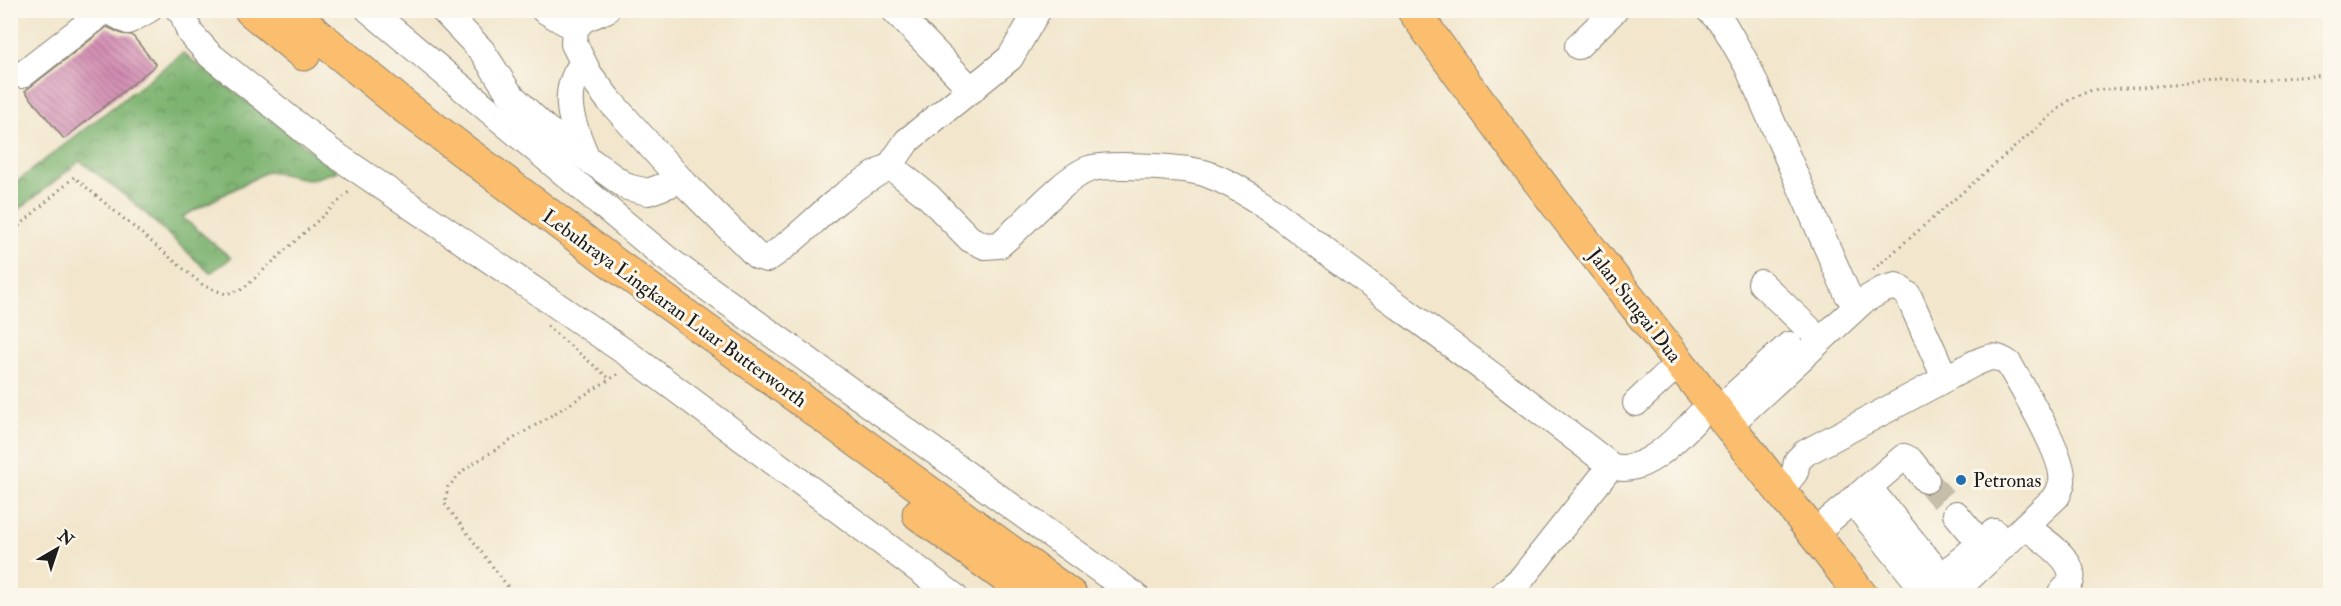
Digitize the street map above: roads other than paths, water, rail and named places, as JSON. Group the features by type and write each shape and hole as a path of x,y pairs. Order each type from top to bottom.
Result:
{"highway":[{"name":"Lebuhraya Lingkaran Luar Butterworth","path":"251,10 400,117 609,260 1071,596"},
{"name":"Lebuhraya Lingkaran Luar Butterworth","path":"287,10 400,117 585,270 1032,596"}],"main road":[{"name":"Jalan Sungai Dua","path":"1413,10 1679,363 1720,412 1862,596"}],"street":[{"path":"22,75 101,13 109,11 128,21 148,10"},
{"path":"369,10 666,258 1136,596"},
{"path":"443,10 482,51 509,93 545,128 627,187 648,192 681,180"},
{"path":"544,10 575,28"},
{"path":"606,10 584,19 575,28 574,44 583,63 608,99 681,180 747,247 757,256 767,259 834,203 890,166 907,141 1010,58 1038,10"},
{"path":"894,10 972,90"},
{"path":"1578,46 1615,10"},
{"path":"1709,10 1724,25 1747,65 1852,299"},
{"path":"182,12 190,33 210,55 330,151 634,358 954,596"},
{"path":"583,63 572,76 569,94 573,126 586,156"},
{"path":"890,166 929,197 970,239 985,246 999,245 1069,180 1089,169 1149,168 1205,173 1242,191 1289,224 1545,414 1611,466 1623,470 1642,465 1720,412 1852,299"},
{"path":"1761,283 1808,328"},
{"path":"1720,412 1808,328 1852,299 1896,286 1908,295 1945,378"},
{"path":"1781,490 1795,472 1797,461 1805,453 1865,423 1945,378 1991,356 2001,358 2008,364 2044,425 2061,470 2062,482 2057,496 2026,526 1941,591"},
{"path":"1636,403 1679,363"},
{"path":"1814,533 1904,457 1910,460 1926,480"},
{"path":"1500,596 1522,578 1611,466"},
{"path":"1860,493 1941,591"},
{"path":"1941,591 1987,538 1956,514"},
{"path":"2026,526 2068,561 2072,570 2070,582 2059,596"}],"tunnel":[{"path":"1926,480 1956,514"}],"place":[{"name":"Petronas","path":"1961,480"}]}
